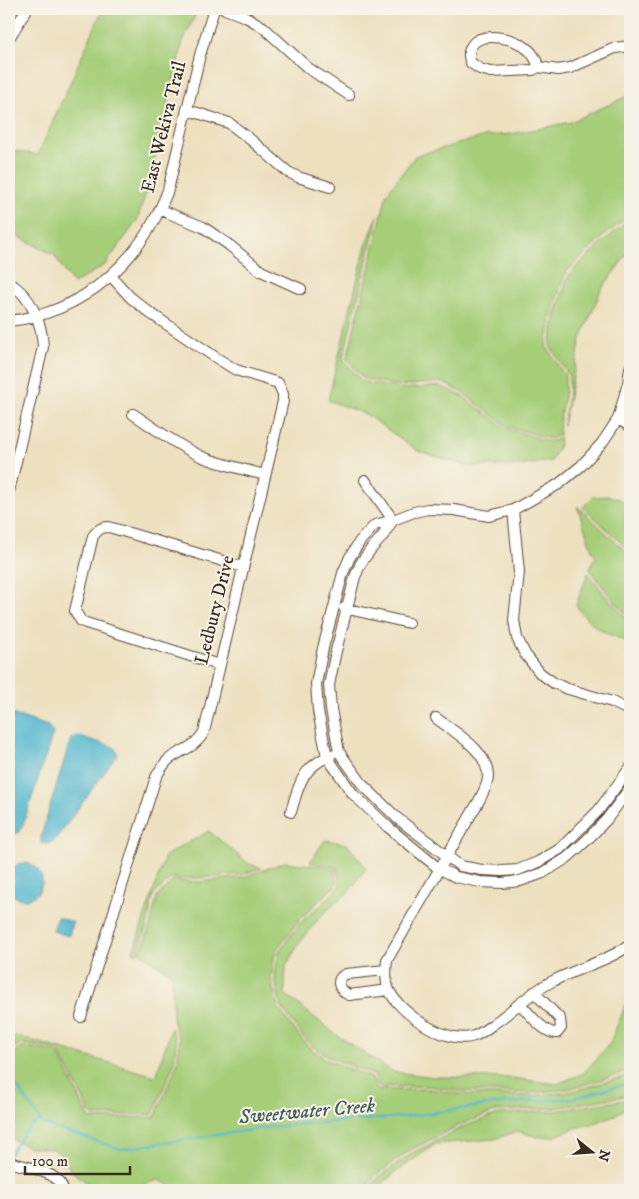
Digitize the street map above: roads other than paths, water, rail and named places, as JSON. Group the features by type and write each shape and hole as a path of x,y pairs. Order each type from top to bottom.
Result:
{"street":[{"path":"9,38 27,9"},
{"name":"East Wekiva Trail","path":"9,321 36,316 80,298 111,276 139,246 161,210 168,190 200,55 214,9"},
{"path":"225,9 246,17 263,27 308,68 349,95"},
{"path":"539,67 530,50 513,41 490,37 479,39 469,50 470,60 480,69 491,72 533,70 539,67 558,70 570,68 615,48 630,46"},
{"path":"188,110 229,123 288,172 330,187"},
{"path":"161,210 209,231 260,271 301,290"},
{"name":"Ledbury Drive","path":"81,1017 156,777 168,760 192,747 201,737 208,715 283,402 281,387 273,381 236,370 215,357 150,313 111,276"},
{"path":"9,283 22,293 36,316 43,347 9,491"},
{"path":"630,368 618,419 602,444 581,466 559,484 513,510 489,516 454,510 428,509 375,525 360,541 343,573 323,648 316,684 318,711 327,757 353,794 388,827 438,868 456,877 480,882 502,883 520,881 543,873 568,858 607,819 628,784 630,768"},
{"path":"133,414 184,447 204,457 222,464 265,475"},
{"path":"618,419 630,426"},
{"path":"364,480 393,520"},
{"path":"513,510 519,572 514,620 524,654 540,673 554,683 612,702 630,711"},
{"path":"393,520 361,563 355,577 329,685 331,709 339,752 363,785 396,818 460,866 502,872 518,870 531,865 560,849 628,784"},
{"path":"219,665 81,621 75,611 93,536 97,530 109,527 243,567"},
{"path":"335,606 409,623"},
{"path":"436,718 476,750 485,761 488,777 486,787 387,960 386,970 389,990 399,1004 427,1027 442,1034 460,1039 473,1036 489,1027 534,992 575,970 616,955 630,945"},
{"path":"291,812 301,779 306,772 316,763 339,752"},
{"path":"560,849 568,858"},
{"path":"386,970 346,974 339,980 339,987 342,992 348,995 389,990"},
{"path":"520,1004 547,1031 557,1033 561,1028 560,1019 534,992"},
{"path":"9,1162 56,1178 62,1185 63,1190"}],"water":[{"path":"9,713 48,726 53,733 24,822 19,832 14,835 9,834"},
{"path":"79,736 114,747 118,754 55,840 48,844 41,843 41,836 71,738"},
{"path":"24,863 37,868 42,881 37,894 24,899 11,894 6,881 11,868"},
{"path":"57,917 73,922 69,936 53,931"}],"waterway":[{"name":"Sweetwater Creek","path":"9,1085 17,1087 43,1124 121,1149 278,1126 403,1117 495,1104 574,1098 630,1083"},
{"path":"9,1156 27,1130 41,1121"}]}
